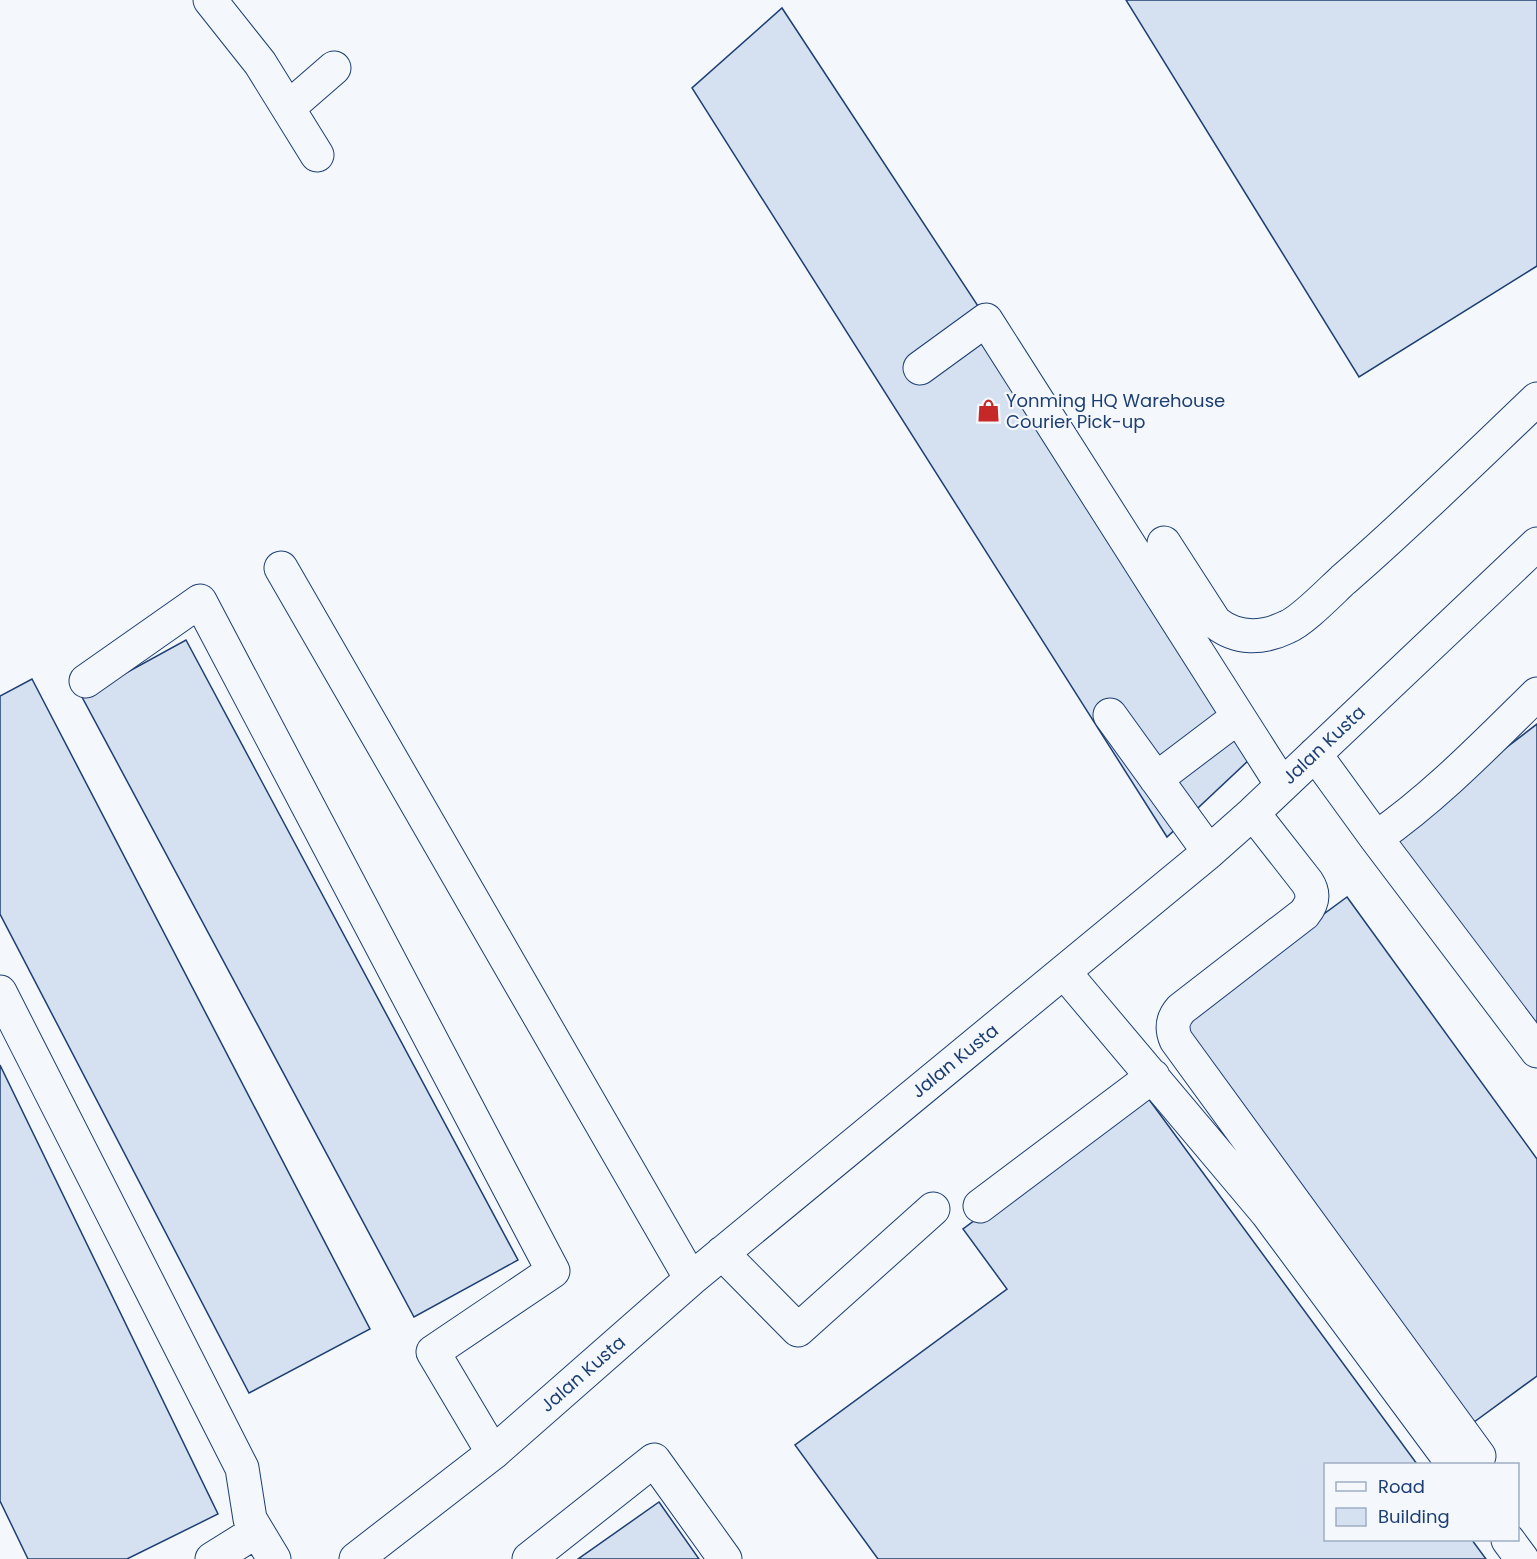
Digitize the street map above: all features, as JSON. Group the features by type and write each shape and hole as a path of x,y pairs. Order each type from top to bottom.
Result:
{"street":[{"path":"210,0 260,63 317,155"},
{"path":"288,108 334,68"},
{"path":"920,368 986,320 1282,786"},
{"path":"1164,543 1215,622 1226,631 1245,636 1265,636 1290,627 1359,567 1537,399"},
{"name":"Jalan Kusta","path":"356,1559 493,1453 691,1279 1209,852 1536,546"},
{"path":"281,568 691,1279"},
{"path":"86,681 200,601 553,1271 433,1352 493,1453"},
{"path":"1376,838 1398,823 1474,756 1537,694"},
{"path":"1110,715 1209,852"},
{"path":"1156,779 1238,717"},
{"path":"1315,754 1537,1051"},
{"path":"1252,813 1312,889 1310,907 1181,1009 1173,1023 1173,1032 1176,1040 1466,1460"},
{"path":"1064,972 1267,1213 1466,1460"},
{"path":"0,992 242,1468 250,1519 274,1559"},
{"path":"980,1206 1153,1077"},
{"path":"722,1253 798,1330 933,1209"},
{"path":"529,1559 654,1460 725,1559"},
{"path":"212,1559 257,1531"},
{"path":"1509,1541 1522,1559"}],"building":[{"path":"1126,0 1537,0 1537,266 1359,377"},
{"path":"782,8 1266,744 1167,837 692,88"},
{"path":"186,640 518,1260 414,1317 82,697"},
{"path":"32,679 370,1329 249,1393 0,914 0,696"},
{"path":"1537,724 1537,1029 1391,836"},
{"path":"1347,897 1537,1159 1537,1376 1470,1425 1178,1021"},
{"path":"0,1065 218,1514 127,1559 28,1559 0,1501"},
{"path":"1145,1094 1416,1463 1324,1463 1324,1541 1473,1541 1486,1559 878,1559 795,1445 1007,1289 963,1229"},
{"path":"659,1502 699,1559 578,1559"}],"place":[{"name":"Yonming HQ Warehouse Courier Pick-up","path":"988,411"}]}
